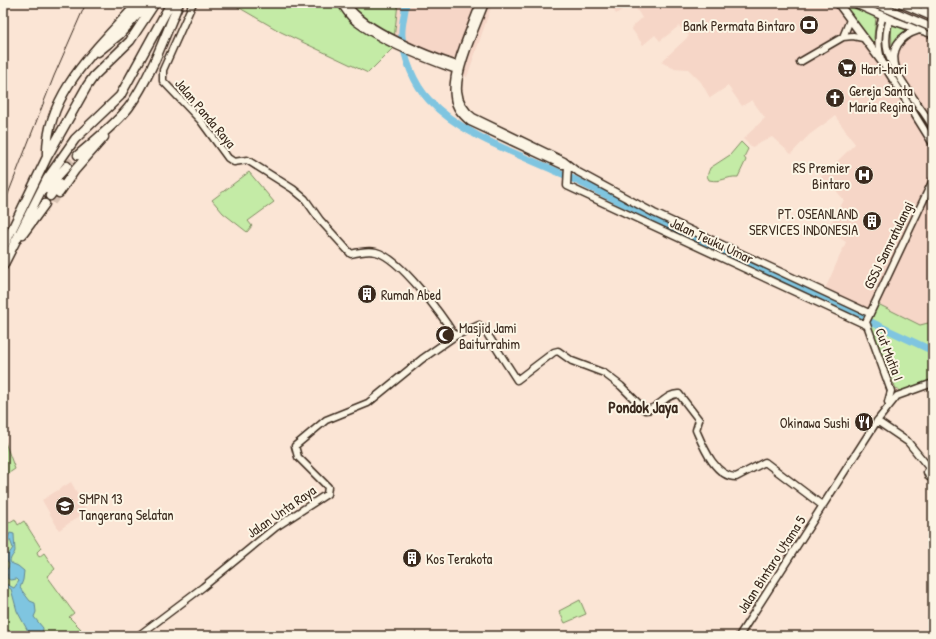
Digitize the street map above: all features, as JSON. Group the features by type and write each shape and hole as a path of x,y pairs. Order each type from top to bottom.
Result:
{"highway":[{"path":"47,157 48,130 53,115 69,85 89,58 138,3"},
{"path":"89,58 115,38 148,3"},
{"path":"3,248 47,157 94,76 130,41 155,3"},
{"path":"4,264 47,179 75,139 120,96 171,3"},
{"path":"20,239 44,193 120,118 141,87 179,3"},
{"path":"78,155 120,118"},
{"path":"4,264 71,168"},
{"path":"58,193 71,168"}],"main road":[{"name":"Jalan Panda Raya","path":"193,3 164,70 163,81 201,121 218,148 228,158 234,162 247,160 293,189 305,199 320,220 351,254 376,252 388,259 412,280 443,317 455,336"},
{"path":"341,3 355,22 412,49 459,68"},
{"path":"346,3 356,16 400,43"},
{"name":"Jalan Teuku Umar","path":"480,3 459,68 459,97 463,107 469,114 478,121 564,161 568,165 654,212 867,319"},
{"name":"Jalan Teuku Umar","path":"459,68 485,3"},
{"path":"838,3 882,62 933,144"},
{"path":"854,3 918,30 933,34"},
{"path":"874,3 933,28"},
{"path":"869,10 878,10 884,3 933,23"},
{"path":"882,62 878,50 878,40 883,16 888,3"},
{"path":"896,3 887,33 887,48 896,70 933,126"},
{"path":"900,3 933,17"},
{"path":"922,3 933,17"},
{"path":"903,24 899,17 900,11 903,7 908,7"},
{"path":"843,37 850,20"},
{"path":"896,70 893,58 897,44 905,35 918,30"},
{"path":"800,62 843,37 853,36 863,38"},
{"name":"Jalan Teuku Umar","path":"568,165 566,173 567,186 867,319"},
{"name":"GSSJ Samratulangi","path":"867,319 933,181"},
{"name":"Cut Mutia I","path":"867,319 891,391 890,397 879,419"},
{"name":"Jalan Unta Raya","path":"138,636 192,595 276,527 326,494 328,487 298,457 295,446 326,420 368,403 422,359 455,336 480,325 516,380 554,352 558,351 572,361 604,373 621,386 645,410 654,407 675,394 679,394 699,420 696,430 708,455 722,472 736,477 764,462 823,506"},
{"path":"933,383 895,397 879,419 908,442 931,468 928,475 933,478"},
{"path":"891,391 901,394"},
{"name":"Jalan Bintaro Utama 5","path":"739,636 879,419"}],"shaded area":[{"path":"398,3 515,3 491,7 467,77 393,48"},
{"path":"610,3 631,3 616,14"},
{"path":"633,3 933,3 933,382 895,395 868,320 822,296 846,242 827,230 844,200 834,188 829,188 818,180 855,144 835,116 809,135 791,154 772,137 752,147 743,139 765,118 752,100 742,106 728,86 710,98 701,82 688,69 673,68 661,62 689,36 679,26 660,41 655,35 643,45 631,28 642,18"},
{"name":"SMPN 13 Tangerang Selatan","path":"71,482 87,511 59,530 42,500"}],"green space":[{"path":"231,3 398,3 393,48 368,73 281,32"},
{"path":"849,3 876,17 874,37 875,49 847,8"},
{"path":"891,23 906,30 898,38 892,48"},
{"path":"741,142 748,149 744,157 746,160 738,177 730,177 717,181 709,180 707,176 710,168 730,155"},
{"path":"249,172 274,202 248,221 252,226 247,232 223,213 212,200"},
{"path":"876,303 920,325 928,323 933,325 933,380 900,391 896,389 869,321"},
{"path":"3,437 15,469 3,477"},
{"path":"15,519 18,525 24,521 41,548 37,552 39,557 44,553 55,569 47,576 74,613 69,617 81,629 70,636 3,636 3,526"},
{"path":"580,600 586,614 565,623 559,611"}],"water":[{"path":"10,533 14,534 15,551 10,561 24,571 20,588 30,601 35,603 36,612 34,617 43,628 42,636 29,636 29,633 17,611 11,589 3,585 3,579 6,584 14,588 19,581 17,579 10,580 7,578 7,574 3,576 3,572 8,568 9,564 3,557 3,541 7,539","holes":["10,540 13,548 8,555 3,548"]}],"waterway":[{"path":"406,3 402,36 407,62 414,79 429,100 459,125 495,144 569,177 933,351"}],"tunnel":[{"path":"67,166 78,155"},
{"path":"52,202 59,193"}],"railway":[{"path":"3,207 54,76 86,3"}],"place":[{"name":"Bank Permata Bintaro","path":"809,25"},
{"name":"Hari-hari","path":"847,68"},
{"name":"Gereja Santa Maria Regina","path":"835,98"},
{"name":"RS Premier Bintaro","path":"864,175"},
{"name":"PT. OSEANLAND SERVICES INDONESIA","path":"872,221"},
{"name":"Rumah Abed","path":"367,294"},
{"name":"Masjid Jami Baiturrahim","path":"445,335"},
{"name":"Okinawa Sushi","path":"864,422"},
{"name":"SMPN 13 Tangerang Selatan","path":"65,506"},
{"name":"Kos Terakota","path":"412,558"}],"district":[{"name":"Pondok Jaya","path":"643,407"}]}
